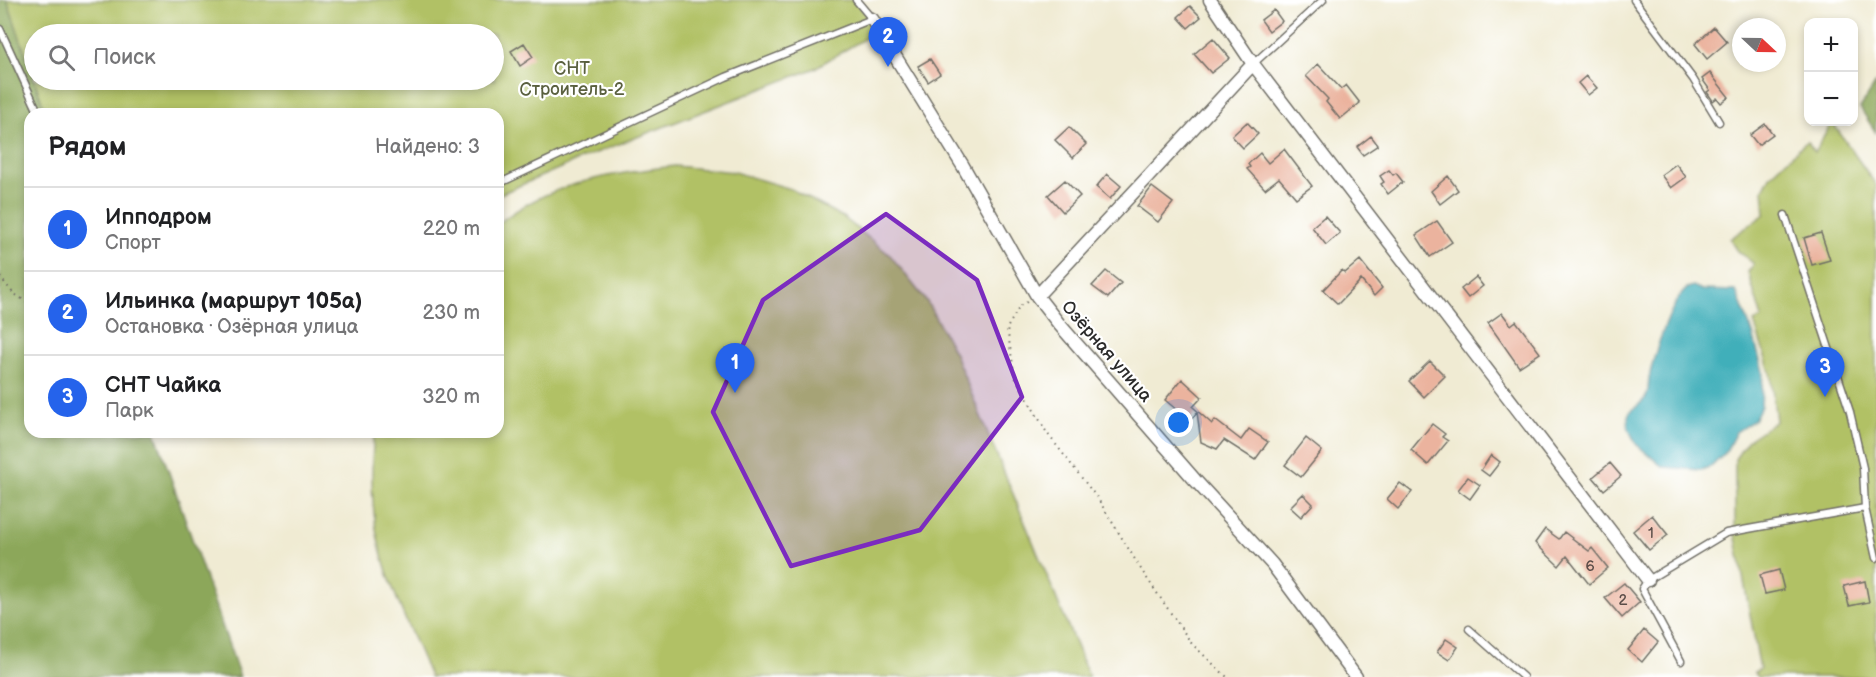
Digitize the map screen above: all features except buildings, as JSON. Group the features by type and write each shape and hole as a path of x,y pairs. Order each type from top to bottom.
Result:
{"street":[{"path":"1210,0 1253,64 1648,580"},
{"name":"Озёрная улица","path":"872,20 963,166 1037,296 1195,480 1272,564 1356,677"},
{"path":"1037,296 1253,64"}],"lane":[{"path":"504,181 726,77 872,20 856,0"},
{"path":"1253,64 1323,0"},
{"path":"1634,0 1693,79 1719,122"},
{"path":"0,29 24,81"},
{"path":"28,90 36,108"},
{"path":"1785,215 1850,412 1863,468 1865,508 1876,558"},
{"path":"1681,661 1642,590 1648,580 1726,533 1865,508"},
{"path":"1469,629 1523,677"}],"path":[{"path":"0,277 13,292 24,300"},
{"path":"1037,296 1020,306 1006,328 1015,377 1047,433 1098,499 1144,574 1192,644 1227,677"}],"highlighted area":[{"path":"886,214 977,280 1022,397 920,530 791,566 713,412 763,300"}],"green space":[{"path":"0,0 7,0 24,50 24,90 38,90 44,108 24,108 24,438 157,438 240,677 0,677"},
{"name":"СНТ Строитель-2","path":"7,0 855,0 879,30 813,69 588,156 504,192 504,108 44,108 38,90 504,90 504,24 24,24 24,50"},
{"path":"1876,83 1876,133 1860,108"},
{"path":"1830,126 1835,126 1876,185 1876,677 1758,677 1754,672 1760,669 1735,533 1735,459 1748,440 1776,421 1770,372 1754,322 1762,318 1748,272 1754,264 1738,251 1730,239 1765,214 1763,189 1771,175 1807,141 1815,152"},
{"path":"675,166 734,172 791,189 844,218 890,255 927,302 955,354 1089,677 430,677 392,586 380,548 372,493 374,438 504,438 504,220 517,210 559,189 628,172"}],"water":[{"path":"1693,286 1702,290 1736,291 1753,334 1763,372 1761,406 1754,420 1736,432 1725,453 1712,466 1701,470 1663,467 1636,444 1628,427 1629,413 1647,395 1655,356 1671,311 1678,299"}],"place":[{"name":"Ильинка (маршрут 105а)","path":"888,67"},
{"name":"Ипподром","path":"735,393"},
{"name":"СНТ Чайка","path":"1825,397"}]}
